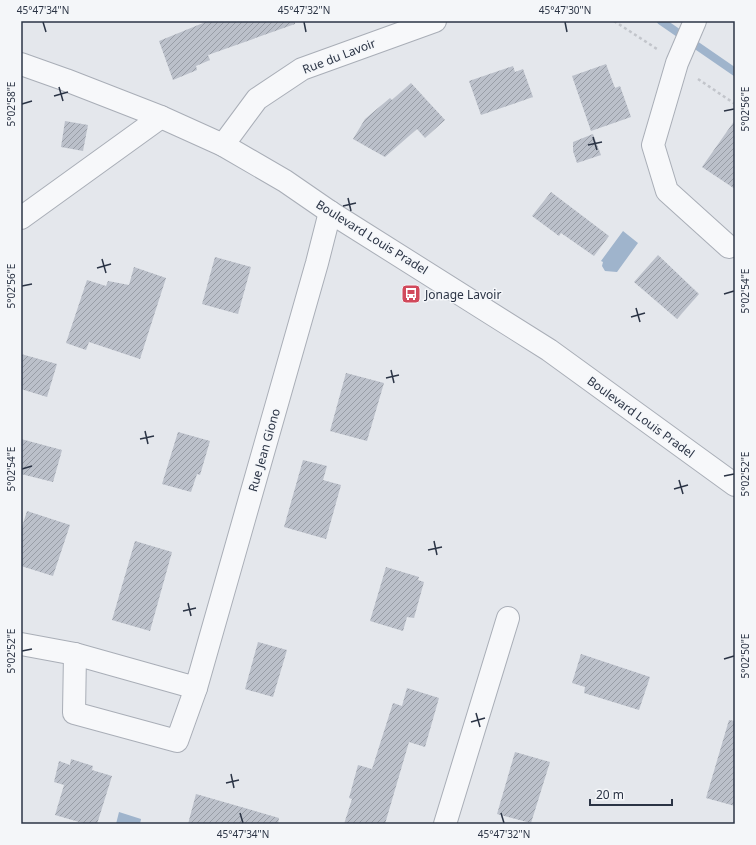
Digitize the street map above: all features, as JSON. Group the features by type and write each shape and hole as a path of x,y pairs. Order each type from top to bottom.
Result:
{"street":[{"name":"Rue du Lavoir","path":"223,145 257,99 302,69 435,21"},
{"path":"695,24 677,62 653,145 668,191 729,247"},
{"name":"Boulevard Louis Pradel","path":"21,64 66,80 161,118 223,145 285,181 330,212 549,350 735,485"},
{"path":"21,218 161,118"},
{"name":"Rue Jean Giono","path":"75,654 74,713 177,741 196,688 317,264 330,212"},
{"path":"445,824 508,618"},
{"path":"21,644 75,654 196,688"}],"path":[{"path":"614,21 677,62 735,104"}],"water":[{"path":"623,231 638,243 617,272 605,271 602,266 603,262 601,261"},
{"path":"119,812 141,819 140,824 116,824"}],"building":[{"path":"208,21 295,21 295,24 208,55 210,60 196,66 197,70 173,80 159,41"},
{"path":"606,64 615,88 620,86 631,117 591,131 572,76"},
{"path":"513,66 515,72 523,69 533,97 481,115 469,81"},
{"path":"411,83 445,120 425,138 417,129 385,157 353,139 365,119 390,98 392,100"},
{"path":"735,120 735,189 702,167"},
{"path":"65,121 88,125 83,151 61,147"},
{"path":"593,134 601,155 577,163 573,151 573,142"},
{"path":"551,192 609,236 594,256 561,233 559,236 532,216"},
{"path":"658,255 699,294 677,319 634,282"},
{"path":"215,257 251,267 238,314 202,304"},
{"path":"134,267 166,278 140,359 89,342 86,350 66,343 87,280 106,286 108,281 129,285"},
{"path":"21,354 57,364 47,397 21,389"},
{"path":"346,373 384,383 367,441 330,431"},
{"path":"178,432 210,441 200,475 197,474 191,492 162,484"},
{"path":"21,439 62,450 53,482 21,474"},
{"path":"303,460 327,466 323,480 341,485 326,539 284,527"},
{"path":"27,511 70,525 53,576 21,566 21,530"},
{"path":"135,541 172,552 150,631 112,620"},
{"path":"386,567 419,577 418,580 424,582 414,618 407,617 403,631 370,621"},
{"path":"258,642 287,650 273,697 245,689"},
{"path":"581,654 650,677 639,710 584,693 585,687 572,683"},
{"path":"407,688 439,698 425,747 409,742 385,824 344,824 352,799 349,798 358,765 372,769 393,703 402,706"},
{"path":"729,720 735,721 735,806 706,798"},
{"path":"515,752 550,762 531,823 497,814"},
{"path":"71,759 93,766 92,770 112,776 97,824 86,824 55,815 64,785 54,782 59,761 70,765"},
{"path":"196,794 279,818 278,824 188,824"}],"waterway":[{"path":"661,21 735,72"}],"place":[{"name":"Jonage Lavoir","path":"411,294"}]}
